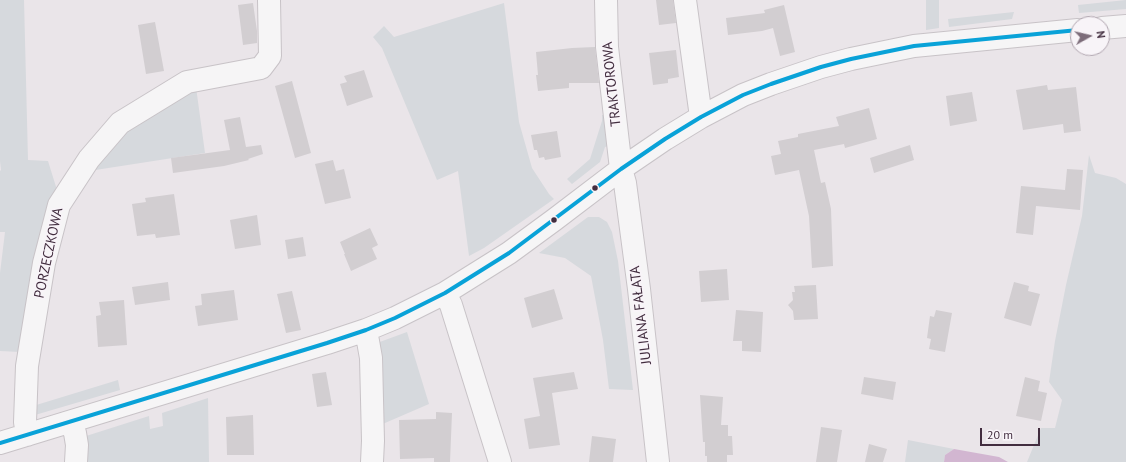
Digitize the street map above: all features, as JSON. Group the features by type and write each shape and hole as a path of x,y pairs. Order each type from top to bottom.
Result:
{"street":[{"name":"PORZECZKOWA","path":"27,436 25,422 27,366 44,263 58,205 89,159 120,123 187,82 261,68 270,56 269,0"},
{"name":"TRAKTOROWA","path":"606,0 607,47 621,169"},
{"path":"685,0 701,117"},
{"path":"1110,27 1126,26"},
{"path":"0,443 27,436 366,330 395,318 445,293 509,253 621,169 665,139 701,117 743,95 771,84 821,67 871,54 914,46 1070,31"},
{"name":"JULIANA FAŁATA","path":"621,169 639,289 658,462"},
{"path":"445,293 451,305 500,462"},
{"path":"366,330 371,358 374,441 372,462"},
{"path":"70,422 75,433 76,462"}],"shaded area":[{"path":"0,0 24,0 28,160 48,161 57,190 43,221 20,352 0,351 0,273 5,232 0,232"},
{"path":"926,0 939,0 939,28 926,30"},
{"path":"1126,0 1126,9 1079,13 1078,5"},
{"path":"504,3 519,122 532,168 554,199 484,248 469,256 458,171 437,180 382,48 373,37 384,26 394,37"},
{"path":"1014,12 1012,19 949,27 948,19"},
{"path":"196,87 205,153 89,171 122,132"},
{"path":"609,114 611,145 605,147 600,162 572,184 567,179 590,159 602,121 602,115"},
{"path":"1089,155 1095,173 1116,178 1126,184 1126,462 1027,462 1041,428 1055,428 1062,400 1049,382 1066,285 1082,216"},
{"path":"588,217 599,217 607,222 612,232 618,261 633,390 609,389 603,340 591,276 565,258 539,253"},
{"path":"407,332 429,404 378,426 377,343"},
{"path":"118,380 120,390 35,415 33,406"},
{"path":"208,398 209,462 81,462 83,437 149,416 150,429 163,426 162,413"},
{"path":"908,440 954,449 945,455 944,462 905,462"},
{"path":"954,449 999,457 1008,462 944,462 945,455"}],"building":[{"path":"656,0 673,0 676,23 659,25"},
{"path":"253,3 257,43 243,45 238,5"},
{"path":"784,5 795,52 780,56 773,28 762,31 728,35 726,18 765,13 764,10"},
{"path":"155,22 164,71 146,74 138,25"},
{"path":"595,47 599,83 569,83 569,88 538,91 536,52"},
{"path":"676,50 679,77 668,79 668,83 653,85 649,53"},
{"path":"364,70 373,97 347,106 340,84 347,82 344,76"},
{"path":"292,81 311,153 295,158 275,86"},
{"path":"1047,85 1048,90 1076,87 1081,131 1064,133 1063,124 1023,130 1016,90"},
{"path":"972,92 977,121 950,126 946,96"},
{"path":"869,108 877,139 845,148 844,144 814,150 821,183 825,182 831,209 833,266 812,268 809,216 799,170 775,175 771,156 781,154 778,141 798,137 798,134 839,126 836,117"},
{"path":"240,117 246,147 261,145 263,154 248,159 249,160 224,166 173,173 171,158 230,150 224,120"},
{"path":"557,131 561,157 545,160 544,157 539,158 537,150 534,150 531,135"},
{"path":"910,145 914,160 874,173 870,158"},
{"path":"333,160 336,171 344,169 351,198 325,204 315,164"},
{"path":"1067,169 1083,170 1080,210 1036,206 1033,235 1016,233 1021,186 1065,190"},
{"path":"174,194 180,235 156,238 155,234 137,236 132,204 146,202 145,198"},
{"path":"257,215 261,245 235,249 230,220"},
{"path":"370,228 378,245 372,248 377,259 351,271 340,242"},
{"path":"303,237 306,256 288,259 285,240"},
{"path":"727,269 729,300 701,302 699,271"},
{"path":"168,282 170,300 135,305 132,287"},
{"path":"1014,282 1029,286 1028,291 1040,294 1031,326 1004,318"},
{"path":"816,285 818,319 794,320 793,311 788,305 793,300 792,292 795,292 794,286"},
{"path":"554,289 563,319 532,328 524,298"},
{"path":"234,290 238,320 198,326 195,306 202,305 201,294"},
{"path":"292,291 301,330 286,333 277,294"},
{"path":"124,300 127,345 98,347 96,316 101,315 99,302"},
{"path":"736,310 763,312 761,352 742,351 742,341 733,341"},
{"path":"936,310 952,313 945,352 929,349 931,339 927,338 930,316 934,317"},
{"path":"326,372 332,405 317,407 312,374"},
{"path":"574,372 578,389 552,393 560,445 529,449 524,419 540,416 533,378"},
{"path":"864,377 896,382 893,400 861,394"},
{"path":"1025,377 1040,381 1038,391 1047,393 1041,421 1016,416"},
{"path":"700,395 723,397 721,425 728,425 728,436 732,436 733,455 727,455 727,462 707,462 707,456 705,456 705,442 703,442"},
{"path":"436,412 452,413 450,462 434,462 434,458 400,459 399,420 436,419"},
{"path":"253,415 254,455 227,455 226,417"},
{"path":"821,427 842,430 837,462 816,462"},
{"path":"592,436 616,439 613,462 589,462"},
{"path":"869,444 887,449 883,462 865,462"}],"transit line":[{"path":"0,443 327,343 366,330 395,318 445,293 509,253 621,169 665,139 701,117 743,95 771,84 821,67 851,59 914,46 1070,31"}]}
